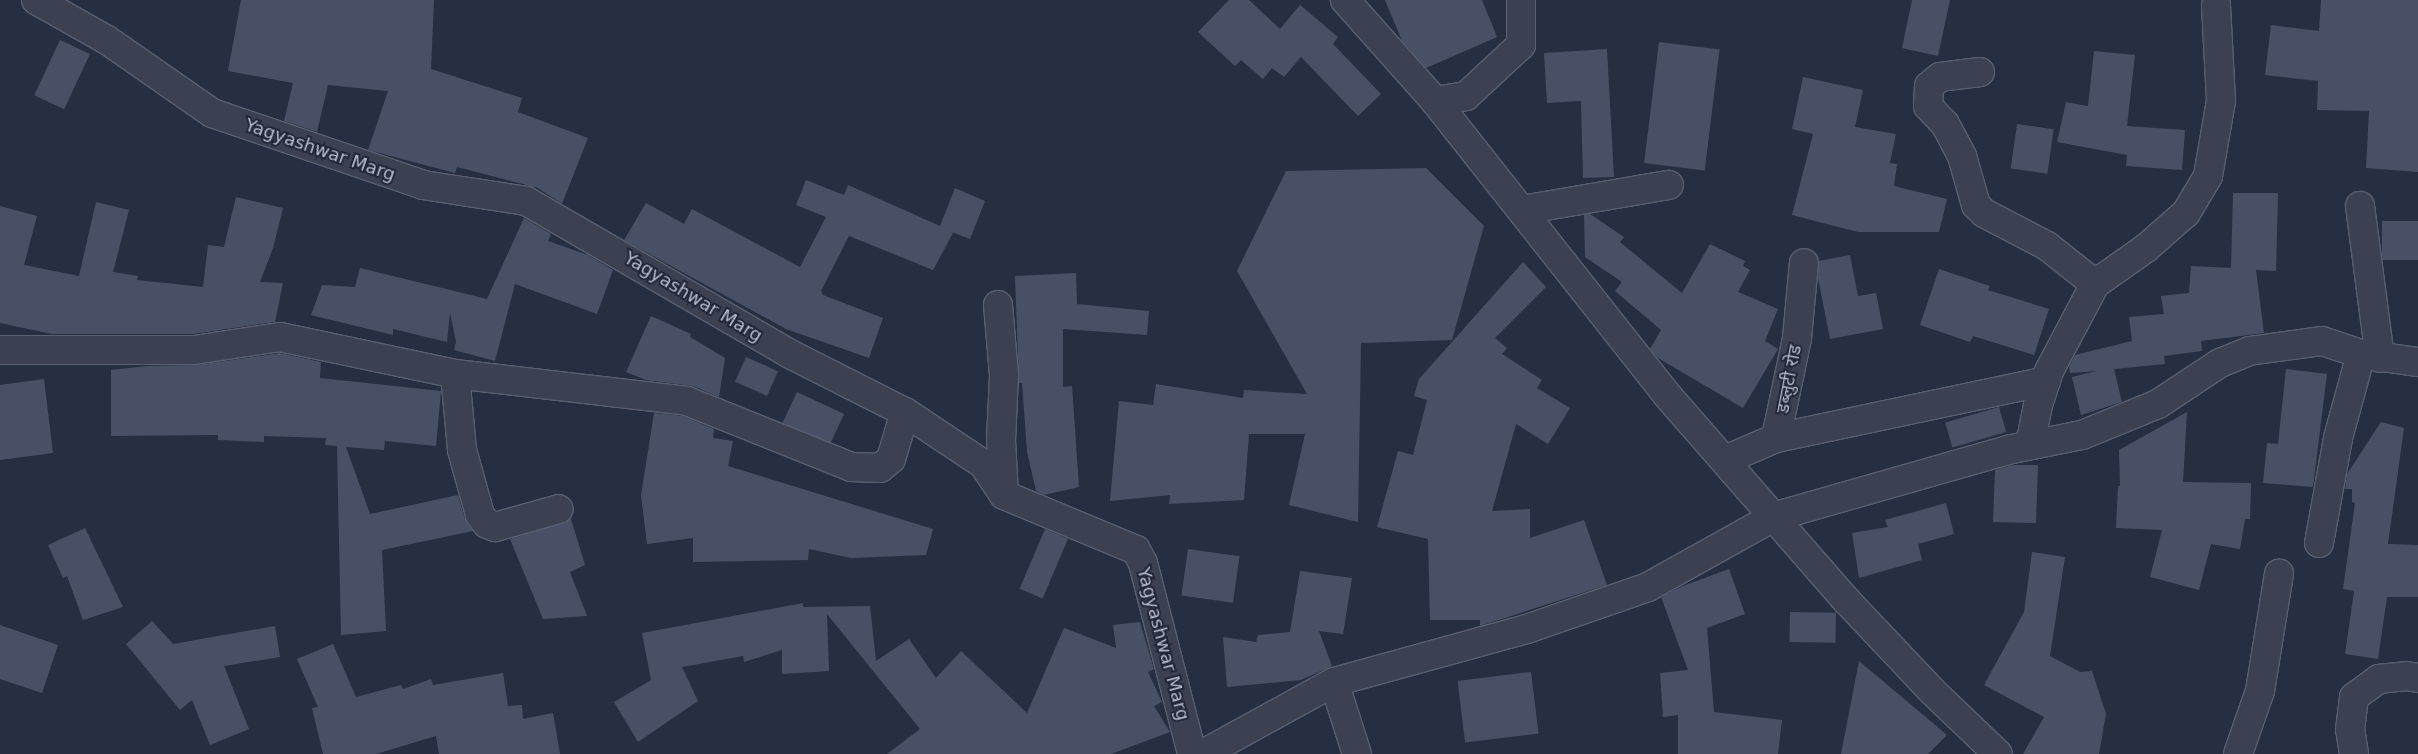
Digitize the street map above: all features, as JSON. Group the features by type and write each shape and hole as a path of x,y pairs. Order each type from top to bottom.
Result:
{"street":[{"name":"Yagyashwar Marg","path":"36,0 107,40 212,113 423,185 526,201 790,354 905,412 982,464 1004,496 1136,550 1143,563 1192,754"},
{"path":"1346,0 1435,101 1668,396 1773,517 1932,692 1998,754"},
{"path":"1435,101 1466,96 1521,45 1521,0"},
{"path":"2030,445 2046,381 2095,284 2146,248 2186,213 2208,176 2221,101 2216,5"},
{"path":"1980,72 1940,77 1929,86 1928,106 1946,124 1962,156 1976,205 1984,213 2047,246 2095,284"},
{"path":"1522,210 1669,185"},
{"path":"2319,543 2338,438 2370,356 2360,206"},
{"name":"डब्लुटी रोड","path":"1725,460 1776,438 1797,338 1804,263"},
{"path":"998,305 1004,375 1001,440 1004,496"},
{"path":"0,350 194,350 280,338 455,374 687,401 795,448 851,467 880,468 891,459 905,412"},
{"path":"1203,754 1334,682 1527,629 1648,587 1773,517 2030,445 2082,435 2158,404 2220,363 2249,351 2322,341 2370,356 2418,362"},
{"path":"455,374 462,450 480,515 486,524 495,527 559,509"},
{"path":"1776,438 2046,381"},
{"path":"2238,754 2260,691 2279,574"},
{"path":"2354,754 2350,730 2354,697 2379,679 2406,676 2418,678"},
{"path":"1334,682 1357,754"}],"building":[{"path":"241,0 434,0 431,69 522,98 518,112 588,138 562,204 538,188 457,167 455,173 368,150 388,91 328,85 317,132 284,121 293,83 228,71"},
{"path":"1229,0 1249,0 1280,29 1300,5 1338,37 1333,44 1381,94 1358,116 1301,57 1284,77 1272,68 1263,79 1241,60 1235,66 1198,32"},
{"path":"1385,0 1482,0 1497,37 1426,68 1402,41"},
{"path":"1912,0 1950,0 1938,56 1902,48"},
{"path":"2321,0 2418,0 2418,172 2366,168 2369,111 2317,110 2318,81 2265,75 2271,25 2319,31"},
{"path":"60,40 90,54 64,109 34,95"},
{"path":"1659,42 1720,49 1705,171 1644,163"},
{"path":"1607,49 1614,177 1583,178 1581,101 1547,103 1544,53"},
{"path":"2094,51 2135,55 2127,126 2185,130 2182,170 2126,166 2127,155 2057,142 2066,102 2088,106"},
{"path":"1803,77 1863,90 1855,127 1896,134 1890,163 1897,164 1894,186 1947,199 1939,232 1858,232 1792,215 1813,134 1792,129"},
{"path":"2017,124 2054,129 2047,174 2011,169"},
{"path":"1426,168 1484,226 1452,340 1361,343 1358,522 1289,505 1305,434 1249,434 1244,500 1169,504 1170,495 1110,501 1119,401 1153,405 1156,384 1243,398 1244,390 1307,394 1237,271 1286,171"},
{"path":"806,180 844,195 848,185 940,226 955,188 985,201 970,239 949,231 953,233 933,270 849,236 821,291 823,295 883,318 869,358 786,329 624,240 646,203 684,224 692,209 800,267 826,217 796,205"},
{"path":"2233,193 2278,193 2276,271 2256,270 2264,333 2201,341 2202,351 2164,356 2165,364 2114,369 2122,402 2081,415 2072,377 2097,371 2070,373 2069,367 2075,355 2132,341 2129,317 2164,314 2161,296 2189,293 2191,266 2231,268"},
{"path":"236,197 283,208 273,248 260,282 283,283 275,322 193,334 52,334 0,323 0,206 37,216 24,265 79,276 96,202 129,210 113,272 138,276 137,280 203,287 208,245 224,247"},
{"path":"1590,214 1624,237 1620,242 1682,293 1710,244 1745,261 1743,266 1750,270 1738,292 1778,309 1765,341 1778,349 1743,408 1658,358 1650,349 1661,330 1615,291 1622,282 1585,257 1584,215"},
{"path":"524,218 551,234 548,241 588,255 613,270 597,314 515,284 495,361 454,350 456,342 450,313 447,342 393,329 393,335 311,315 322,285 355,287 360,268 487,299"},
{"path":"2382,221 2418,221 2418,260 2382,260"},
{"path":"1850,255 1858,296 1876,293 1883,329 1830,339 1818,278 1819,261"},
{"path":"1523,262 1546,287 1495,338 1507,348 1502,354 1542,380 1537,388 1570,408 1548,444 1516,424 1492,511 1530,509 1530,538 1584,520 1607,585 1480,626 1480,620 1430,620 1428,539 1377,527 1398,451 1413,455 1427,400 1414,396 1419,379"},
{"path":"1939,269 1990,286 1988,290 2049,309 2034,355 1973,336 1970,342 1920,325"},
{"path":"1076,273 1077,304 1149,311 1147,335 1063,329 1063,387 1072,386 1079,487 1044,495 1036,491 1027,452 1022,383 1019,383 1015,276"},
{"path":"651,316 691,334 690,337 725,358 719,397 693,386 646,380 626,372"},
{"path":"280,353 321,362 320,378 441,391 436,446 385,441 384,450 346,447 370,514 458,495 465,519 473,531 382,550 386,631 341,635 337,446 325,445 326,438 264,436 264,442 218,440 218,435 111,436 111,370 147,366 196,365"},
{"path":"746,357 778,371 767,396 735,382"},
{"path":"2286,369 2327,374 2313,487 2263,483 2267,443 2278,444"},
{"path":"44,379 53,453 0,460 0,385"},
{"path":"797,392 844,414 830,445 783,423"},
{"path":"1999,407 2006,432 1952,447 1945,422"},
{"path":"2187,412 2183,482 2251,483 2250,519 2245,519 2240,549 2211,544 2199,590 2150,577 2162,530 2116,528 2118,486 2120,486 2119,450"},
{"path":"654,413 683,416 714,429 713,438 733,441 728,466 933,529 926,555 851,558 809,549 808,560 693,562 693,538 647,544 641,495"},
{"path":"2381,422 2404,428 2388,544 2418,545 2418,597 2387,597 2378,659 2345,654 2354,591 2343,589 2355,503 2352,502 2352,489 2345,489 2347,474"},
{"path":"2013,465 2038,465 2036,523 1993,522 1995,470"},
{"path":"1946,503 1954,534 1918,544 1922,560 1859,578 1852,533 1888,527 1885,520"},
{"path":"571,519 585,565 570,572 587,616 543,619 510,539"},
{"path":"85,528 123,607 83,620 67,576 63,578 48,545"},
{"path":"1045,529 1068,539 1043,599 1020,589"},
{"path":"1188,549 1239,556 1233,603 1181,596"},
{"path":"2032,552 2065,557 2050,656 2080,672 2092,671 2106,714 2099,754 2023,754 2044,717 1984,685 2024,612"},
{"path":"1729,569 1745,614 1707,628 1714,712 1782,720 1778,754 1678,754 1678,715 1663,717 1660,673 1688,670 1661,597 1683,586"},
{"path":"1300,571 1352,578 1343,634 1319,631 1332,666 1301,680 1227,687 1223,637 1256,642 1258,635 1290,632"},
{"path":"803,603 803,607 870,606 876,661 909,639 936,678 961,651 1027,713 1064,628 1116,648 1113,625 1140,622 1154,669 1148,672 1162,702 1154,706 1170,732 1111,754 887,754 920,729 827,614 829,671 782,674 782,650 744,662 743,656 682,667 698,701 638,742 614,702 651,680 642,633"},
{"path":"1790,612 1836,613 1835,643 1789,642"},
{"path":"152,621 173,644 275,626 280,657 224,666 249,729 210,745 192,700 180,710 126,644"},
{"path":"0,625 58,645 42,693 0,679"},
{"path":"333,644 356,697 401,685 403,689 431,679 433,685 503,673 508,706 522,705 523,719 553,713 560,754 439,754 436,736 376,754 323,754 312,708 318,707 297,659"},
{"path":"1859,661 1947,735 1928,754 1841,754"},
{"path":"1531,672 1539,734 1465,743 1458,681"}]}
